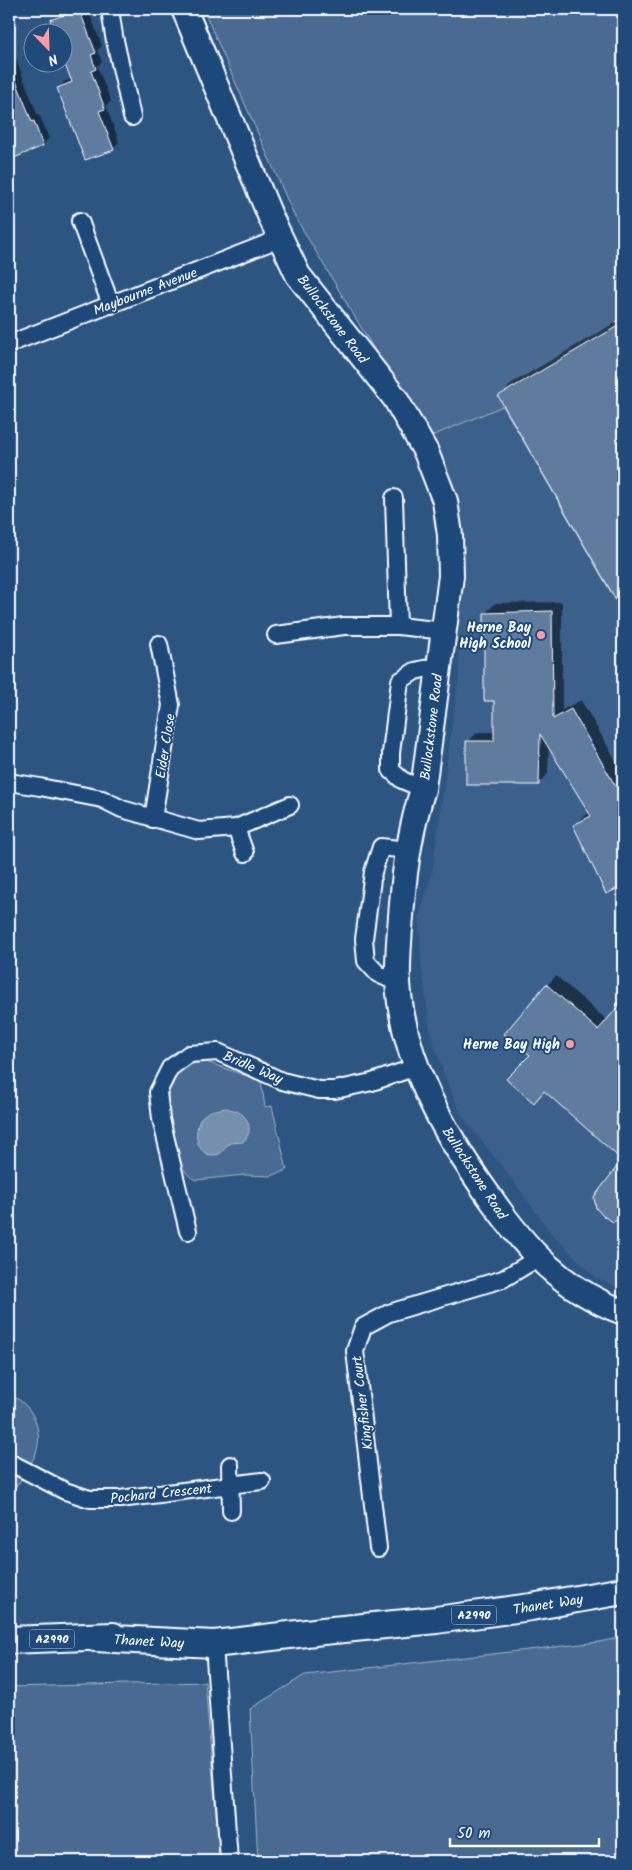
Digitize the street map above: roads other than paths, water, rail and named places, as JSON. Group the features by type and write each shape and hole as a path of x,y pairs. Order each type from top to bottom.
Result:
{"main road":[{"name":"Thanet Way","path":"9,1640 95,1638 214,1644 436,1620 531,1607 623,1591"},
{"name":"Thanet Way","path":"95,1638 215,1626 323,1631"}],"street":[{"path":"110,9 132,117"},
{"name":"Bullockstone Road","path":"184,9 298,275 395,398 426,452 445,501 450,535 450,576 445,631 438,666 423,789 414,817 407,850 398,947 398,983 404,1022 416,1067 433,1106 458,1150 512,1228 538,1258 569,1284 606,1306 623,1312"},
{"path":"80,220 110,305"},
{"name":"Maybourne Avenue","path":"9,344 281,238"},
{"path":"394,498 398,626"},
{"path":"276,635 344,626 398,626 445,631"},
{"name":"Eider Close","path":"152,819 172,705 159,644"},
{"name":"Bullockstone Road","path":"423,789 402,780 391,770 391,753 400,681 415,671 438,666"},
{"path":"9,782 102,799 122,809 152,819 199,831 236,828 290,805"},
{"path":"236,828 245,853"},
{"path":"398,983 378,974 366,961 364,939 372,872 381,847 407,850"},
{"name":"Bridle Way","path":"188,1231 161,1119 158,1092 170,1068 190,1054 218,1052 282,1081 319,1090 335,1090 372,1082 416,1067"},
{"name":"Kingfisher Court","path":"378,1548 356,1351 363,1327 389,1313 503,1279 538,1258"},
{"name":"Pochard Crescent","path":"9,1462 65,1491 90,1499 120,1499 262,1481"},
{"name":"Pochard Crescent","path":"230,1465 231,1512"},
{"path":"214,1644 229,1861"}],"place":[{"name":"Herne Bay High School","path":"541,635"},
{"name":"Herne Bay High","path":"570,1044"}]}
